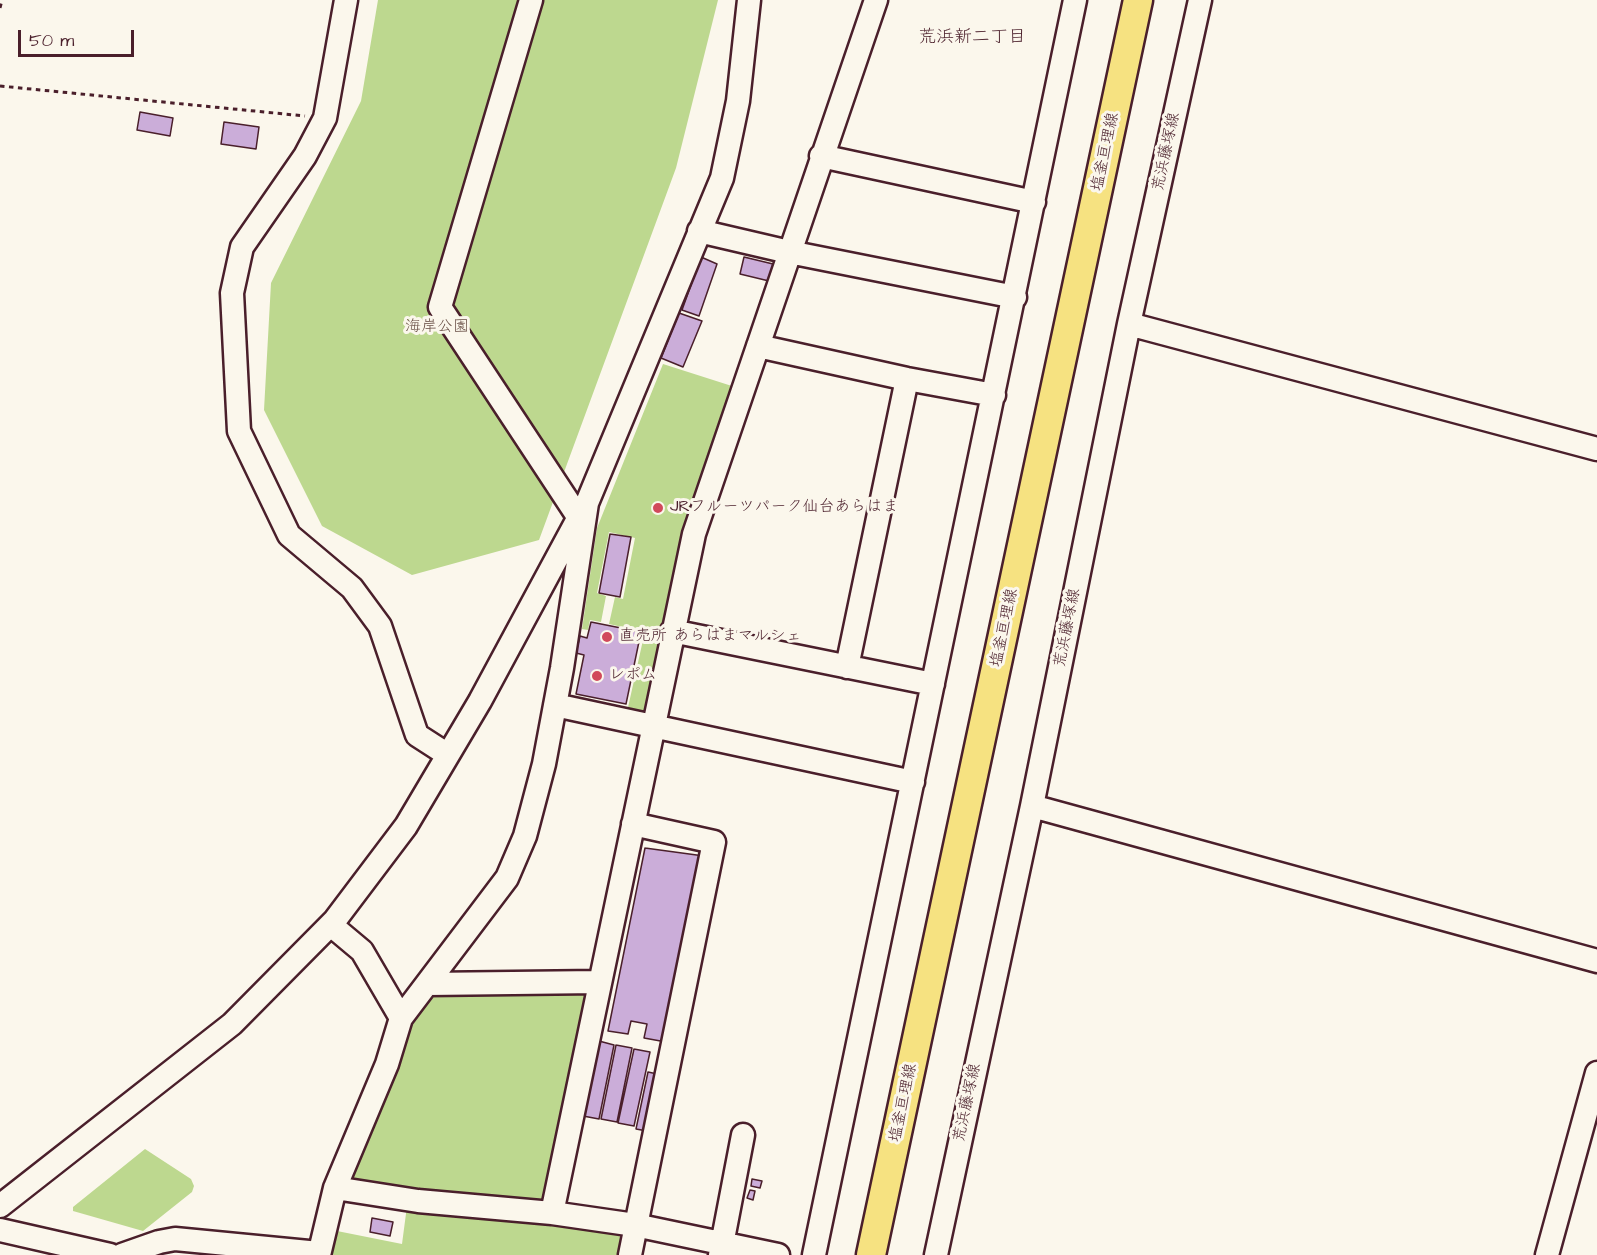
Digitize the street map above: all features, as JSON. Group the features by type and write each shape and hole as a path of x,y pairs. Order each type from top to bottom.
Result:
{"main road":[{"name":"塩釜亘理線","path":"871,1255 1138,0"}],"street":[{"path":"346,0 325,118 305,156 242,247 232,293 239,431 289,535 352,588 380,626 417,735 448,755"},
{"path":"122,1255 175,1239 319,1254 336,1188 387,1064 401,1018 507,878 534,806 555,705 583,510 440,307 531,0"},
{"path":"0,1206 232,1024 331,925 406,826 448,755 583,510 722,178 738,101 748,0"},
{"path":"552,1213 694,534 876,0"},
{"name":"荒浜藤塚線","path":"936,1255 1032,806 1130,324 1200,0"},
{"path":"814,1255 1015,297 1034,202 1068,1"},
{"path":"821,156 1034,202"},
{"path":"699,231 789,252 1015,297"},
{"path":"1130,324 1597,449"},
{"path":"758,346 907,379 994,395"},
{"path":"847,667 907,379"},
{"path":"672,632 933,684"},
{"path":"555,705 913,782"},
{"path":"1032,806 1597,960"},
{"path":"630,1255 714,842 633,824"},
{"path":"331,925 362,951 401,1018"},
{"path":"427,984 599,982"},
{"path":"1547,1255 1597,1073"},
{"path":"721,1250 743,1136"},
{"path":"336,1188 418,1201 552,1213 635,1225 721,1250 778,1255"},
{"path":"0,1230 110,1255"}],"path":[{"path":"0,8 2,0"},
{"path":"0,86 325,118"}],"green space":[{"name":"海岸公園","path":"378,0 718,0 676,168 539,540 412,575 322,526 264,410 271,283 361,101"},
{"path":"663,364 735,387 665,632 650,628 649,633 609,624 615,597 623,599 635,538 609,532 597,593 606,596 601,622 590,620 588,630 582,629 597,528"},
{"path":"653,638 663,640 645,711 640,715 627,712 643,640 651,642"},
{"path":"588,986 595,995 543,1208 347,1181 404,1029 427,996 461,990"},
{"path":"145,1149 191,1179 194,1186 192,1192 143,1231 73,1211 73,1207"},
{"path":"407,1206 621,1231 628,1240 625,1255 332,1255 337,1231 402,1244"}],"building":[{"path":"140,112 173,118 170,136 137,130"},
{"path":"224,122 259,127 256,149 221,144"},
{"path":"701,257 717,264 699,316 682,310"},
{"path":"744,257 773,264 769,281 740,274"},
{"path":"679,313 702,321 683,367 661,358"},
{"path":"610,534 631,537 620,597 599,593"},
{"path":"591,622 641,632 626,704 576,694 584,655 576,653 580,636 587,638"},
{"path":"645,848 704,856 666,1042 644,1038 647,1024 631,1021 628,1034 608,1031"},
{"path":"599,1041 614,1045 599,1119 583,1116"},
{"path":"616,1045 632,1048 617,1122 601,1119"},
{"path":"634,1049 650,1052 634,1126 618,1123"},
{"path":"648,1072 662,1075 647,1131 636,1129"},
{"path":"752,1179 762,1181 760,1188 751,1186"},
{"path":"750,1190 755,1191 753,1200 747,1198"},
{"path":"372,1218 393,1222 390,1236 370,1232"}],"place":[{"name":"JRフルーツパーク仙台あらはま","path":"658,508"},
{"name":"直売所 あらはまマルシェ","path":"607,637"},
{"name":"レポム","path":"597,676"}],"district":[{"name":"荒浜新二丁目","path":"972,38"}]}
